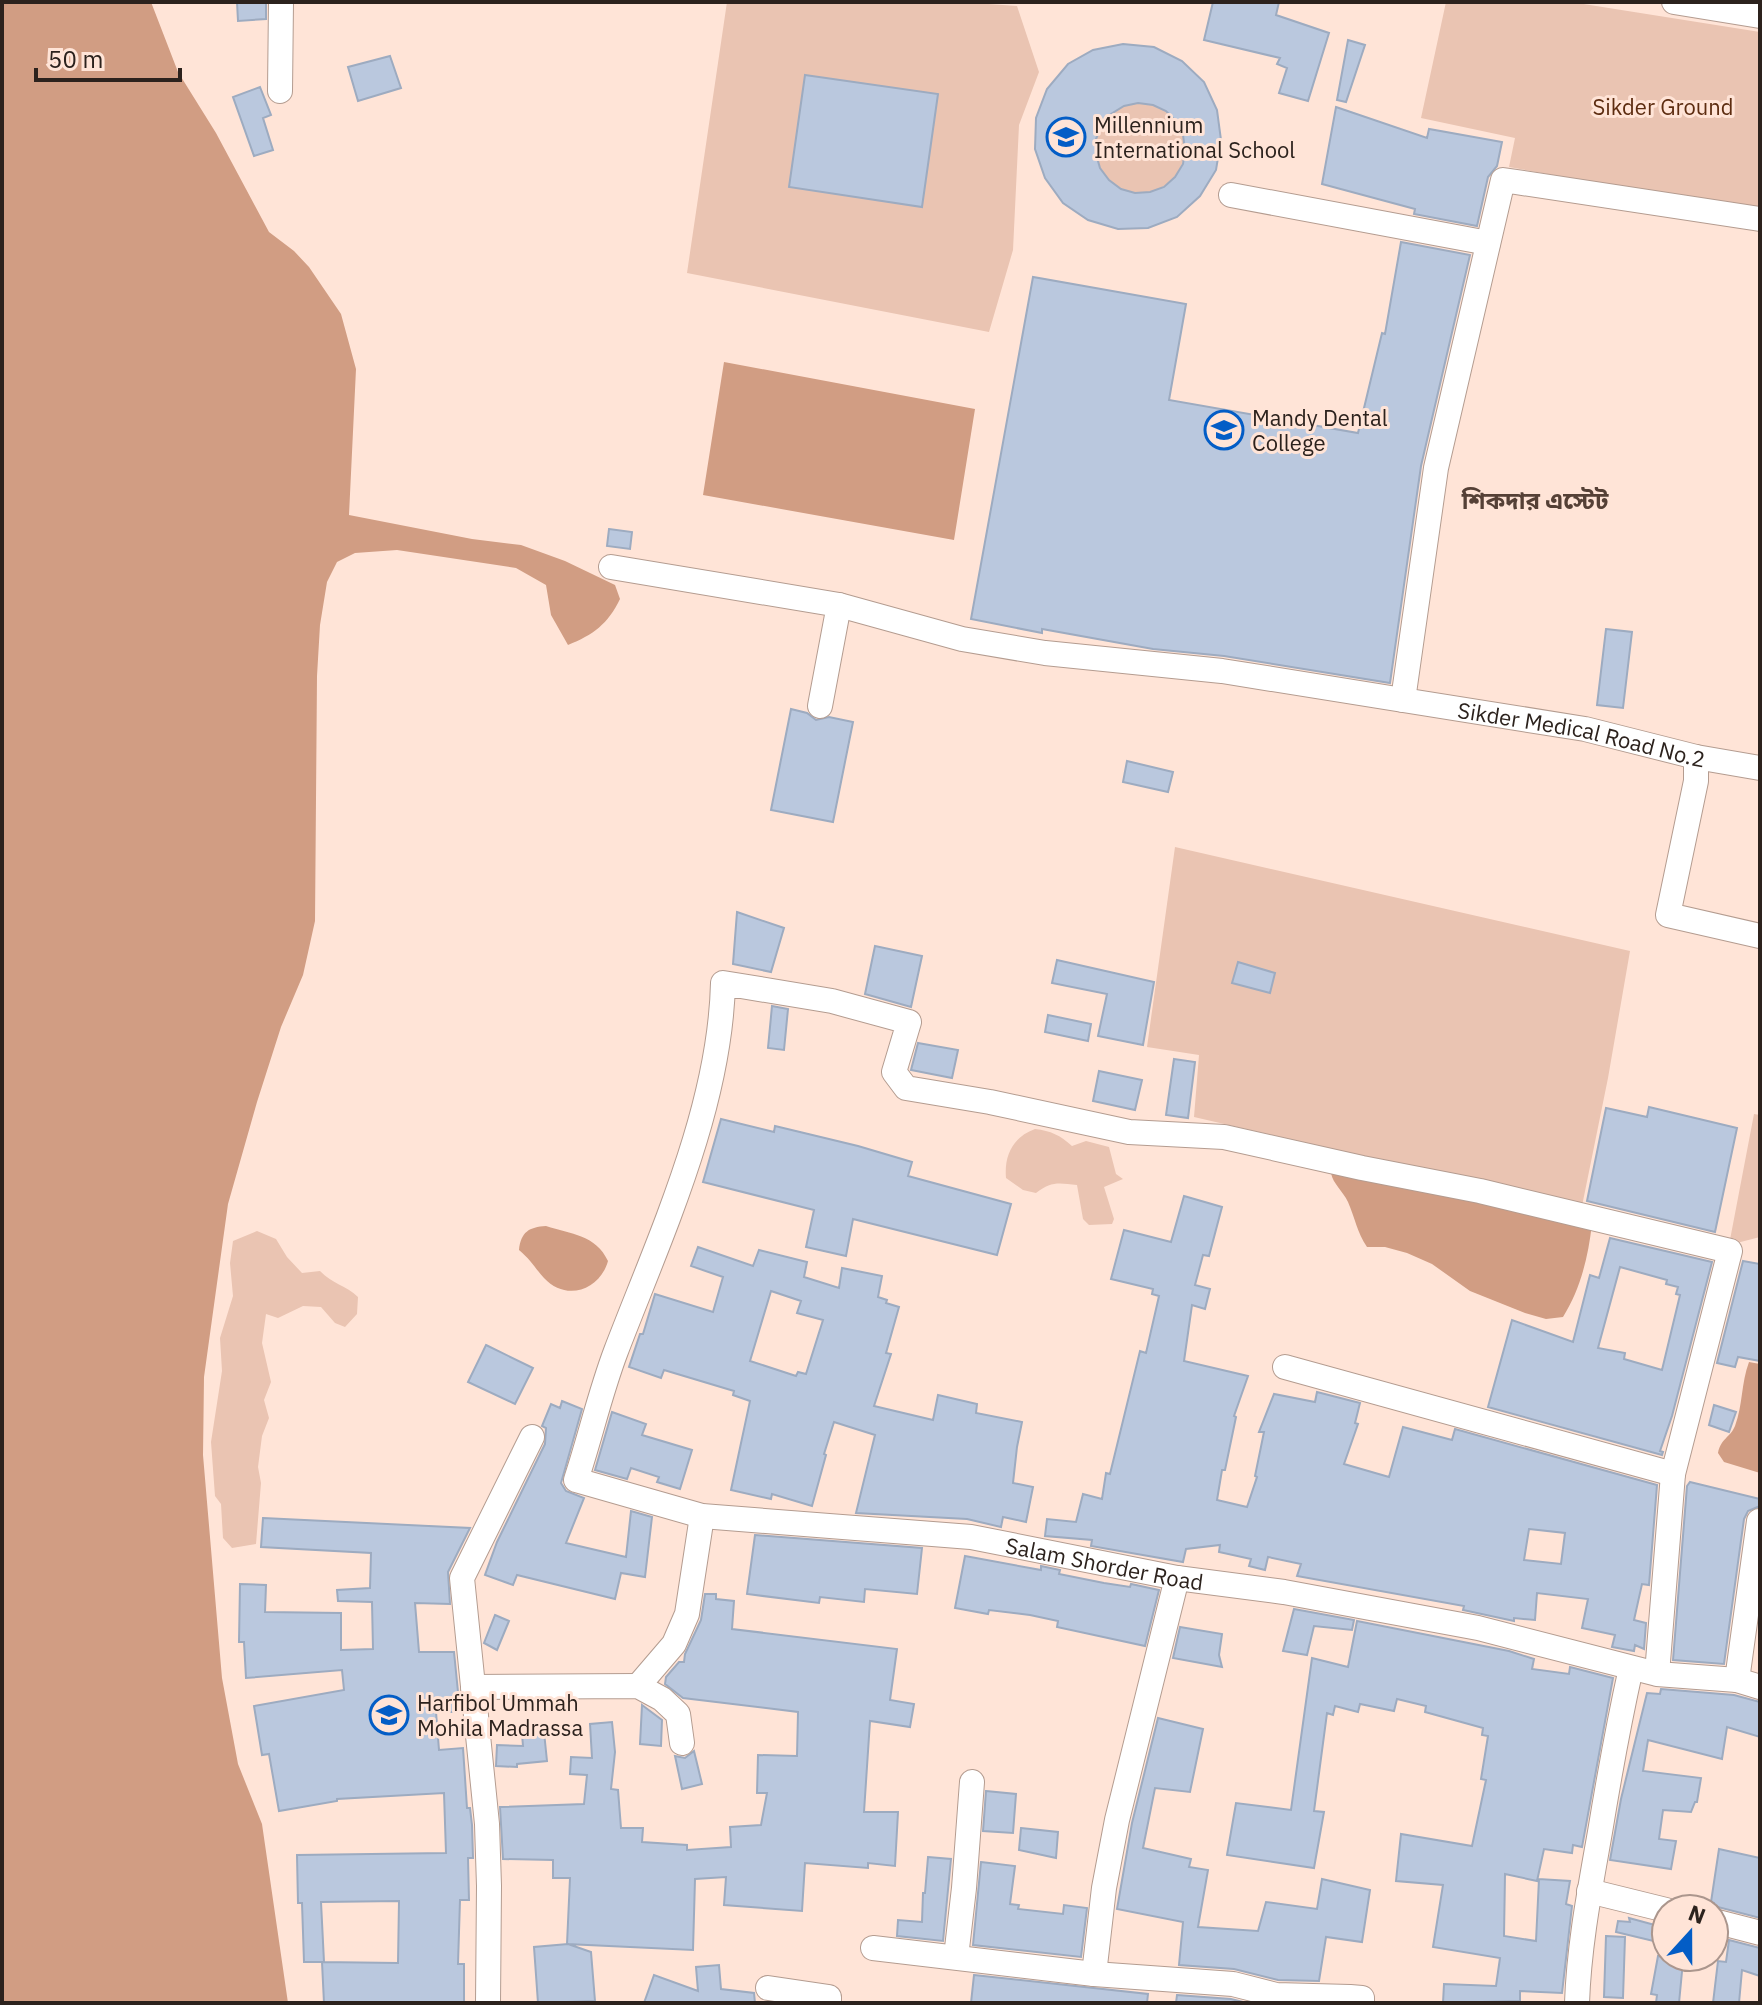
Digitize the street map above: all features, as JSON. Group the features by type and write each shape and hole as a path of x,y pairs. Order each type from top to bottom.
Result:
{"street":[{"path":"280,91 281,2"},
{"path":"1674,2 1760,16"},
{"path":"1403,700 1436,468 1503,180 1760,219"},
{"path":"1231,195 1488,243"},
{"name":"Sikder Medical Road No.2","path":"611,567 839,605 962,639 1045,653 1222,671 1585,729 1696,757 1760,768"},
{"path":"820,706 839,605"},
{"path":"1696,757 1696,781 1668,915 1760,936"},
{"name":"Salam Shorder Road","path":"1673,1474 1730,1251 1480,1191 1224,1137 1129,1132 990,1102 906,1088 894,1072 909,1022 832,1001 723,983 722,1014 691,1155 614,1357 576,1480 702,1516 971,1537 1177,1578 1284,1592 1478,1628 1657,1674 1748,1684"},
{"path":"1285,1367 1673,1474 1657,1674"},
{"path":"488,2003 487,1824 462,1578 532,1437"},
{"path":"638,1686 674,1644 687,1614 702,1516"},
{"path":"1748,1684 1759,1521"},
{"path":"1094,1974 1104,1888 1117,1820 1177,1578"},
{"path":"1577,2003 1578,1958 1613,1749 1631,1668"},
{"path":"473,1687 638,1686 662,1699 678,1714 682,1743"},
{"path":"956,1957 972,1782"},
{"path":"1589,1891 1650,1906"},
{"path":"1730,1925 1760,1933"},
{"path":"873,1948 1094,1974 1233,1984 1276,1995 1362,1998 1362,2003"},
{"path":"768,1988 833,2001"}],"green space":[{"path":"727,2 960,2 1017,6 1039,72 1019,125 1013,250 989,332 687,273"},
{"name":"Sikder Ground","path":"1446,2 1571,2 1760,32 1760,213 1509,167 1515,138 1421,118"},
{"path":"1140,103 1157,107 1172,116 1181,131 1185,148 1181,165 1172,180 1157,189 1140,193 1123,189 1108,180 1099,165 1095,148 1099,131 1108,116 1123,107"},
{"path":"1175,847 1630,951 1582,1206 1194,1117 1199,1055 1147,1047"},
{"path":"1754,1114 1760,1115 1760,1237 1729,1245"},
{"path":"1035,1129 1055,1134 1072,1146 1086,1141 1109,1147 1116,1174 1123,1179 1104,1187 1114,1219 1112,1224 1089,1225 1083,1219 1077,1185 1055,1184 1036,1193 1023,1190 1006,1178 1008,1154 1021,1137"},
{"path":"257,1231 276,1239 302,1273 320,1271 358,1297 357,1314 345,1327 335,1323 321,1307 303,1306 278,1318 266,1314 262,1343 271,1382 264,1400 269,1418 262,1436 258,1467 261,1483 256,1544 232,1548 223,1538 221,1504 215,1496 211,1442 222,1371 220,1338 233,1296 230,1263 233,1241"}],"shaded area":[{"path":"2,2 151,2 178,72 216,133 269,232 309,267 341,314 356,369 349,515 472,539 521,545 565,561 615,585 620,599 599,628 568,645 551,615 546,585 516,568 397,550 355,553 337,562 327,582 320,625 317,676 315,921 303,975 281,1027 228,1204 204,1377 203,1455 222,1678 238,1764 262,1824 288,2003 2,2003"},
{"path":"724,362 975,409 954,540 703,495"},
{"path":"1331,1173 1592,1224 1583,1272 1563,1317 1546,1319 1525,1313 1470,1291 1432,1264 1407,1253 1385,1247 1367,1247 1348,1202"},
{"path":"546,1226 582,1237 603,1252 608,1261 598,1279 572,1291 562,1290 544,1278 519,1250 527,1232"},
{"path":"1749,1362 1760,1364 1760,1473 1724,1462 1718,1453 1735,1426"}],"building":[{"path":"237,2 266,2 266,19 238,21"},
{"path":"1213,2 1279,2 1276,15 1329,33 1308,101 1279,93 1287,68 1277,64 1280,58 1204,40"},
{"path":"1348,40 1365,45 1346,102 1337,100"},
{"name":"Millennium International School","path":"1123,44 1154,47 1182,61 1204,82 1217,110 1221,140 1216,170 1200,196 1177,217 1148,228 1118,229 1088,220 1063,203 1045,178 1035,149 1036,118 1047,89 1068,64 1093,50","holes":["1138,103 1166,111 1177,122 1183,135 1183,164 1164,187 1135,193 1121,189 1100,168 1096,139 1111,114 1124,106"]},
{"path":"390,56 401,88 358,101 348,67"},
{"path":"805,75 938,94 922,207 789,187"},
{"path":"260,87 271,115 263,118 273,150 254,156 233,97"},
{"path":"1336,107 1427,138 1429,129 1502,142 1497,166 1488,177 1477,226 1414,214 1415,209 1322,184"},
{"path":"1401,242 1470,255 1421,466 1390,683 1224,656 1153,649 1042,629 1042,633 971,619 1033,277 1186,304 1169,400 1358,433 1382,333 1385,334"},
{"path":"609,529 632,532 630,549 607,546"},
{"path":"1606,629 1632,632 1623,708 1597,705"},
{"path":"791,709 807,713 816,720 829,717 853,722 833,822 771,810"},
{"path":"1127,761 1173,772 1168,792 1123,782"},
{"path":"737,912 784,928 771,972 733,964"},
{"path":"875,946 922,956 911,1007 865,994"},
{"path":"1057,960 1154,982 1143,1045 1098,1036 1107,994 1052,983"},
{"path":"1238,962 1275,973 1270,993 1232,983"},
{"path":"772,1006 788,1009 784,1050 768,1048"},
{"path":"1048,1015 1091,1024 1088,1041 1045,1032"},
{"path":"918,1043 958,1050 952,1078 911,1070"},
{"path":"1174,1059 1195,1062 1188,1118 1166,1115"},
{"path":"1099,1071 1142,1080 1135,1110 1093,1101"},
{"path":"1649,1107 1737,1128 1715,1232 1587,1201 1606,1108 1647,1117"},
{"path":"721,1119 774,1132 775,1126 858,1146 912,1162 908,1176 1011,1204 997,1255 853,1219 846,1256 806,1247 814,1210 703,1182"},
{"path":"1184,1196 1222,1207 1209,1256 1203,1255 1195,1285 1210,1289 1205,1309 1192,1305 1184,1361 1248,1376 1234,1416 1217,1500 1247,1507 1257,1477 1264,1432 1259,1432 1274,1394 1315,1402 1317,1392 1360,1403 1355,1423 1358,1424 1344,1464 1389,1477 1403,1427 1452,1440 1455,1429 1657,1485 1649,1585 1642,1584 1634,1620 1646,1623 1644,1649 1635,1645 1634,1651 1612,1647 1615,1635 1582,1628 1588,1599 1537,1593 1535,1620 1514,1618 1514,1621 1463,1610 1464,1606 1297,1576 1301,1564 1268,1557 1265,1570 1249,1566 1251,1559 1219,1552 1220,1545 1186,1549 1183,1562 1091,1546 1092,1540 1045,1536 1047,1519 1076,1522 1083,1494 1102,1499 1106,1473 1110,1474 1140,1351 1146,1353 1159,1296 1152,1294 1153,1289 1111,1279 1124,1230 1171,1242","holes":["1529,1529 1565,1533 1561,1564 1524,1560"]},
{"path":"1610,1238 1712,1262 1660,1451 1662,1455 1488,1407 1512,1320 1573,1342 1590,1275 1599,1278","holes":["1620,1267 1667,1280 1666,1284 1678,1287 1676,1294 1680,1295 1662,1370 1624,1359 1625,1353 1598,1348"]},
{"path":"698,1247 753,1266 759,1250 807,1262 804,1277 839,1288 842,1268 882,1276 878,1297 899,1307 886,1353 891,1354 874,1406 933,1420 938,1395 977,1404 976,1413 1022,1422 1013,1483 1033,1487 1026,1522 1003,1517 1001,1527 967,1519 856,1513 875,1435 834,1422 812,1506 772,1494 771,1499 731,1490 750,1401 733,1395 734,1391 664,1370 661,1378 629,1367 655,1294 713,1312 723,1277 691,1266","holes":["771,1291 801,1301 797,1313 823,1320 806,1374 798,1372 796,1376 750,1361"]},
{"path":"1743,1261 1760,1264 1760,1361 1738,1357 1735,1367 1717,1363"},
{"path":"486,1345 533,1368 515,1404 468,1382"},
{"path":"562,1401 582,1409 561,1483 566,1491 584,1498 566,1543 626,1557 631,1511 652,1517 645,1577 621,1573 615,1599 517,1575 513,1585 485,1575 497,1542 545,1444 546,1428 542,1426 551,1404 560,1408"},
{"path":"1714,1405 1736,1412 1729,1432 1709,1425"},
{"path":"612,1412 646,1424 642,1435 692,1450 680,1489 657,1482 659,1477 631,1468 627,1479 595,1470"},
{"path":"1690,1482 1760,1499 1760,1506 1748,1511 1744,1519 1724,1664 1673,1660 1687,1486"},
{"path":"263,1518 470,1528 448,1572 450,1604 415,1603 419,1652 454,1652 460,1712 436,1712 439,1750 463,1748 467,1808 470,1808 472,1825 473,1858 468,1858 469,1900 460,1900 458,1964 464,1964 464,2003 324,2003 322,1962 304,1962 297,1855 446,1853 444,1793 337,1799 279,1811 269,1754 262,1755 254,1706 344,1690 342,1670 246,1678 244,1642 239,1642 240,1584 266,1585 265,1612 341,1613 341,1650 373,1649 372,1602 338,1601 337,1590 370,1588 371,1553 261,1547","holes":["399,1901 398,1963 322,1962 321,1902"]},
{"path":"755,1535 922,1548 917,1594 865,1589 864,1602 820,1597 819,1603 747,1594"},
{"path":"965,1556 1041,1570 1041,1566 1060,1570 1059,1574 1159,1590 1145,1646 1057,1627 1058,1621 1030,1615 989,1610 988,1614 955,1608"},
{"path":"705,1594 716,1594 716,1599 734,1601 732,1629 897,1649 890,1700 914,1704 910,1727 870,1721 864,1812 898,1812 895,1866 868,1863 868,1868 805,1863 802,1911 724,1905 726,1877 695,1879 693,1950 567,1944 570,1878 553,1878 553,1860 503,1859 500,1807 584,1804 587,1775 570,1774 571,1757 592,1758 590,1724 612,1722 615,1752 611,1789 618,1790 621,1828 643,1828 642,1842 687,1845 687,1850 731,1847 730,1827 761,1825 767,1793 757,1793 758,1755 797,1756 798,1712 683,1698 665,1684 666,1677 679,1662 684,1662 701,1620"},
{"path":"1294,1609 1354,1620 1352,1630 1314,1626 1307,1655 1283,1651"},
{"path":"495,1615 509,1621 497,1650 484,1643"},
{"path":"1357,1621 1509,1651 1534,1659 1532,1669 1569,1674 1570,1667 1613,1678 1582,1847 1573,1845 1572,1853 1544,1849 1537,1881 1505,1874 1504,1936 1536,1941 1539,1879 1570,1881 1566,1904 1572,1906 1562,1993 1520,1991 1520,2001 1443,2003 1444,1984 1496,1986 1500,1958 1433,1947 1443,1885 1396,1881 1401,1834 1472,1846 1486,1780 1481,1779 1488,1736 1482,1735 1483,1728 1425,1712 1426,1706 1397,1699 1394,1711 1360,1704 1358,1712 1335,1706 1333,1715 1327,1713 1314,1811 1324,1812 1314,1868 1227,1855 1236,1803 1291,1810 1312,1658 1348,1667"},
{"path":"1180,1627 1222,1634 1219,1655 1222,1667 1173,1658"},
{"path":"1661,1689 1734,1695 1760,1702 1760,1737 1727,1727 1722,1759 1648,1740 1643,1771 1701,1778 1697,1802 1691,1812 1663,1810 1659,1839 1676,1841 1671,1869 1610,1860 1621,1799 1647,1693 1660,1694"},
{"path":"642,1705 662,1720 661,1746 640,1744"},
{"path":"1158,1718 1203,1729 1190,1792 1155,1788 1143,1848 1191,1859 1189,1867 1208,1870 1198,1927 1258,1931 1266,1902 1317,1909 1322,1879 1370,1890 1362,1942 1326,1937 1319,1981 1278,1980 1234,1969 1179,1965 1183,1922 1117,1909 1132,1823"},
{"path":"544,1732 547,1761 517,1764 517,1767 496,1766 497,1745 523,1746 522,1734"},
{"path":"694,1751 702,1784 682,1789 675,1756 685,1758"},
{"path":"986,1791 1016,1794 1013,1833 983,1831"},
{"path":"1021,1828 1058,1832 1056,1858 1019,1850"},
{"path":"1719,1849 1760,1858 1760,1918 1730,1910 1730,1893 1712,1893"},
{"path":"928,1857 951,1859 943,1941 897,1936 898,1920 922,1922"},
{"path":"981,1862 1015,1866 1010,1904 1019,1905 1018,1909 1063,1914 1064,1905 1087,1908 1081,1957 973,1945"},
{"path":"1629,1918 1650,1924 1650,1940 1616,1932 1618,1921 1630,1922"},
{"path":"1606,1936 1625,1937 1623,1998 1604,1997"},
{"path":"1730,1940 1760,1948 1760,1976 1742,1970 1739,2003 1713,2003 1717,1973 1730,1973"},
{"path":"568,1944 591,1952 595,2001 538,2003 534,1947"},
{"path":"719,1965 721,1989 754,1993 755,2003 644,2003 654,1975 698,1991 696,1967"},
{"path":"1655,1973 1682,1973 1679,2003 1656,2003 1657,1995 1651,1994"},
{"path":"974,1975 1148,1994 1147,2003 971,2003"},
{"path":"1177,1995 1231,1999 1247,2003 1176,2003"}],"place":[{"name":"Millennium International School","path":"1066,137"},
{"name":"Mandy Dental College","path":"1224,430"},
{"name":"Harfibol Ummah Mohila Madrassa","path":"389,1715"}],"district":[{"name":"শিকদার এস্টেট","path":"1535,500"}]}
